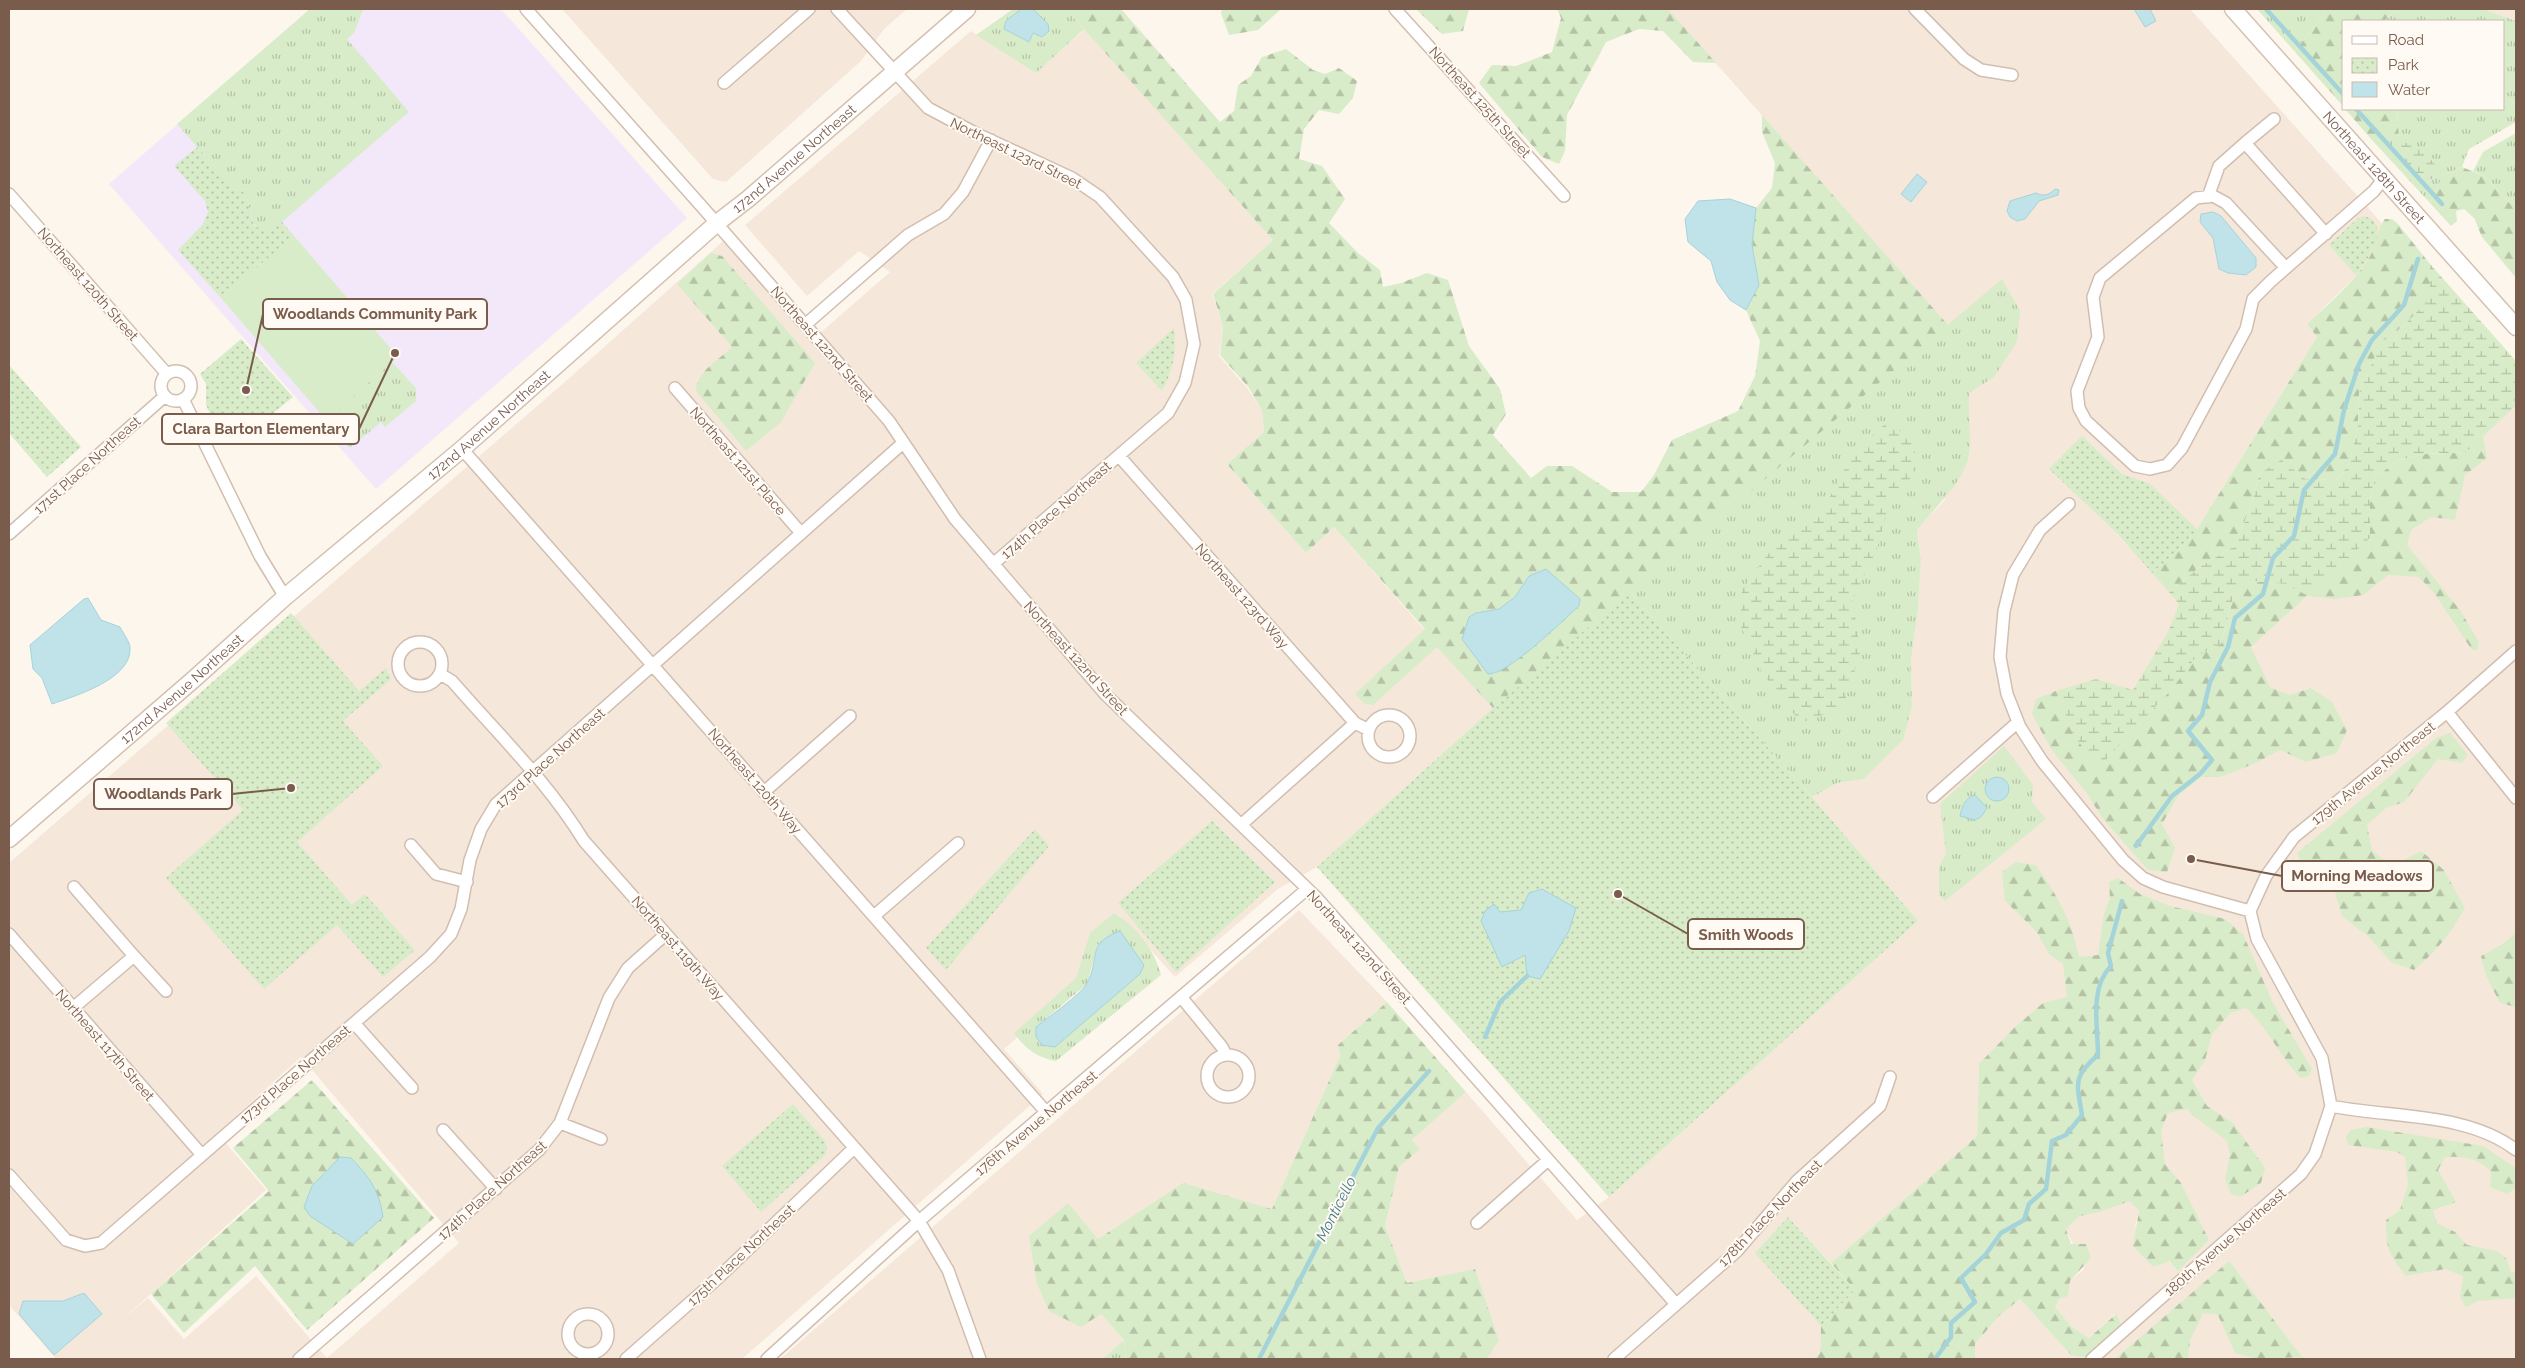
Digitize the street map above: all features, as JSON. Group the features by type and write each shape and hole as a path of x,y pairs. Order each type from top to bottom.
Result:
{"street":[{"name":"Northeast 122nd Street","path":"526,9 717,223 889,421 955,519 1105,694 1242,824 1307,889 1676,1304"},
{"path":"724,83 809,9"},
{"name":"Northeast 123rd Street","path":"838,9 928,108 1072,178 1100,197 1172,277 1186,300 1194,344 1185,383 1168,413 1119,456"},
{"name":"172nd Avenue Northeast","path":"9,839 285,597 462,449 717,223 748,199 967,9"},
{"name":"Northeast 125th Street","path":"1395,9 1564,196"},
{"path":"1915,9 1964,59 1981,70 2012,75"},
{"name":"Northeast 128th Street","path":"2234,9 2516,327"},
{"path":"2208,197 2219,166 2274,119"},
{"path":"805,325 908,235 944,214 963,192 991,140"},
{"path":"2245,143 2326,234"},
{"path":"2286,268 2226,203 2213,196 2196,198 2100,278 2093,297 2098,337 2077,391 2078,408 2086,421 2135,466 2150,469 2167,465 2182,448 2246,329 2253,300 2286,268 2374,191 2384,178"},
{"name":"Northeast 120th Street","path":"9,194 168,374"},
{"path":"177,371 189,378 190,392 183,399 173,401 165,396 161,387 168,374 177,371"},
{"name":"Northeast 121st Place","path":"674,388 801,533"},
{"name":"171st Place Northeast","path":"9,534 165,396"},
{"path":"183,399 260,556 285,597"},
{"name":"173rd Place Northeast","path":"9,1176 66,1240 85,1246 101,1243 430,957 451,934 461,908 470,860 480,829 496,804 654,666 903,442"},
{"name":"Northeast 120th Way","path":"462,449 1047,1113"},
{"name":"174th Place Northeast","path":"993,564 1119,456"},
{"name":"Northeast 123rd Way","path":"1119,456 1355,723 1369,730"},
{"path":"2069,504 2040,530 2013,575 2004,610 2000,657 2007,694 2018,722 2042,761 2123,860 2143,878 2163,888 2250,911 2257,939 2322,1058 2331,1106 2362,1113 2445,1120 2503,1139 2516,1150"},
{"name":"179th Avenue Northeast","path":"2250,911 2266,876 2294,837 2446,712 2516,651"},
{"name":"Northeast 119th Way","path":"440,674 452,681 565,810 584,842 919,1221 948,1270 980,1359"},
{"path":"2446,712 2516,798"},
{"path":"764,792 850,716"},
{"path":"1933,797 2018,722"},
{"path":"1242,824 1355,723"},
{"path":"874,916 958,843"},
{"path":"411,845 436,874 467,882"},
{"path":"74,886 166,991"},
{"name":"176th Avenue Northeast","path":"767,1359 919,1221 1182,998 1307,889"},
{"name":"Northeast 117th Street","path":"9,934 202,1155"},
{"name":"174th Place Northeast","path":"299,1359 539,1150 560,1123 609,998 628,968 666,934"},
{"path":"73,1008 134,956"},
{"path":"1182,998 1222,1047 1226,1056"},
{"path":"354,1023 412,1088"},
{"name":"178th Place Northeast","path":"1614,1359 1737,1251 1797,1181 1880,1106 1890,1077"},
{"name":"180th Avenue Northeast","path":"2092,1359 2301,1174 2316,1154 2331,1106"},
{"path":"560,1123 601,1138"},
{"path":"443,1130 496,1189"},
{"name":"175th Place Northeast","path":"626,1359 718,1278 854,1148"},
{"path":"1477,1223 1548,1160"}],"shaded area":[{"path":"310,9 501,9 687,218 376,489 109,184"},
{"path":"562,9 907,9 884,29 861,61 726,182 713,179"},
{"path":"1668,9 2190,9 2395,238 2307,324 2317,337 2197,529 2153,572 2230,666 2516,406 2516,1359 1975,1359 1975,1344 1999,1316 2020,1299 2071,1355 2122,1326 2115,1314 2089,1338 2072,1327 2055,1307 2059,1299 2068,1295 2070,1281 2084,1269 2066,1229 2080,1216 2097,1213 2130,1200 2139,1211 2135,1226 2177,1270 2209,1240 1979,1064 1977,1136 1831,1263 1788,1217 1756,1253 1821,1326 1820,1353 1813,1359 1486,1359 1499,1341 1407,1283 1385,1226 1399,1167 1420,1149 1412,1140 1466,1092 1577,1220 1609,1197 1918,921 1812,797 1837,783 1864,779 1912,706 1911,661 1918,610 1921,559 1917,531 1945,500 1922,347 1947,325"},
{"path":"2483,9 2516,9 2516,21"},
{"path":"1085,29 1273,240 1212,294 1223,325 1219,356 1248,389 1262,411 1264,432 1227,464 1306,553 1334,527 1493,708 1317,867 1278,889 1175,977 1119,915 1094,936 1081,981 1004,1049 1043,1094 742,1359 56,1359 9,1305 9,863 566,381 731,234 819,334 890,272 859,251 807,296 745,225 971,31 1036,72","holes":["301,1057 459,1243 327,1358 256,1276 184,1339 148,1298 124,1318 266,1190 217,1133"]},
{"path":"1299,910 1387,1002 1338,1045 1340,1056 1272,1209 1183,1184 1098,1239 1101,1314 1124,1340 1102,1359 780,1359"}],"green space":[{"path":"310,9 363,9 354,33 347,39 409,112 275,228 265,229 258,227 254,223 246,196 241,189 235,190 177,124"},
{"path":"1013,9 1021,9 1006,21 1029,42 1033,33 1048,24 1033,9 1066,9 1084,29 1036,73 976,35"},
{"path":"1066,9 1121,9 1220,122 1234,111 1238,85 1251,76 1262,57 1286,49 1313,70 1325,74 1339,68 1357,81 1353,98 1339,114 1319,110 1304,129 1299,159 1322,166 1345,199 1329,223 1358,253 1380,270 1383,287 1401,283 1427,273 1448,280 1469,346 1500,389 1506,414 1493,435 1531,478 1547,466 1572,466 1612,492 1641,492 1654,475 1672,440 1738,411 1755,376 1760,341 1746,310 1759,285 1752,245 1756,208 1772,188 1775,163 1762,132 1762,115 1948,325 1493,708 1437,647 1373,705 1365,704 1355,694 1425,629 1334,527 1306,553 1227,464 1264,432 1262,411 1249,388 1220,355 1223,326 1213,294 1273,240","holes":["1545,569 1580,599 1579,606 1516,661 1494,674 1476,613 1499,609 1515,597 1529,576"]},
{"path":"1222,9 1281,9 1258,30 1229,35 1221,13"},
{"path":"1416,9 1469,9 1463,31 1442,34"},
{"path":"1557,9 1668,9 1716,63 1693,62 1663,31 1639,29 1606,42 1567,115 1565,151 1559,164 1542,157 1479,83 1492,65 1516,66 1552,52 1561,18"},
{"path":"2257,9 2327,9 2295,52"},
{"path":"2327,9 2407,9 2394,12 2385,20 2342,20 2342,105 2295,52"},
{"path":"2407,9 2483,9 2516,21 2516,122 2469,149 2462,167 2443,175 2430,203 2372,140 2399,137 2397,110 2505,110 2505,20 2385,20 2394,12"},
{"path":"2346,110 2397,110 2399,138 2372,140"},
{"path":"2516,133 2516,210 2486,177 2473,171 2483,152"},
{"path":"2396,141 2410,144 2425,153 2439,169 2435,178 2427,180 2415,173 2391,146"},
{"path":"197,147 235,190 241,189 244,193 254,225 261,229 268,229 282,222 294,236 221,298 178,250 203,224 208,212 205,201 174,166"},
{"path":"2462,167 2486,177 2516,210 2516,278 2482,237 2474,218 2464,209 2456,211 2457,221 2451,226 2430,203 2443,175"},
{"path":"2364,216 2373,220 2377,227 2377,235 2371,253 2356,275 2329,245 2358,218"},
{"path":"2385,219 2392,219 2398,224 2430,264 2431,299 2402,327 2382,341 2359,393 2358,427 2348,466 2336,480 2306,479 2281,461 2259,474 2253,500 2235,546 2201,566 2169,592 2152,573 2183,546 2197,529 2317,337 2307,324 2340,293 2363,267 2372,253 2379,228"},
{"path":"294,236 398,357 326,420 221,298"},
{"path":"711,253 722,256 815,363 781,422 746,451 696,391 697,384 704,372 732,347 677,284"},
{"path":"2430,264 2516,361 2516,406 2466,452 2426,454 2399,460 2375,477 2370,499 2370,538 2308,596 2286,584 2252,581 2234,595 2221,644 2196,657 2170,691 2099,767 2074,736 2056,691 2096,679 2133,690 2168,632 2179,604 2169,592 2201,566 2235,546 2253,500 2259,474 2281,460 2306,479 2336,480 2348,466 2358,427 2359,393 2382,340 2402,327 2430,299"},
{"path":"2002,279 2020,311 2017,342 1994,377 1969,393 1970,445 1968,459 1953,488 1917,531 1921,559 1918,610 1911,661 1912,706 1903,740 1864,779 1837,783 1812,797 1630,592"},
{"path":"1174,328 1175,345 1173,361 1162,391 1136,363"},
{"path":"241,339 293,397 259,425 223,441 206,405 206,384 200,374"},
{"path":"392,362 416,388 416,401 385,427 381,422 350,448 326,420"},
{"path":"9,365 81,447 47,477 9,433"},
{"path":"1886,423 1916,440 1913,475 1889,504 1877,549 1851,603 1861,650 1843,707 1801,723 1763,674 1740,625 1742,590 1767,555 1823,510 1853,453"},
{"path":"2082,436 2122,474 2150,484 2197,529 2183,546 2152,573 2118,534 2049,469"},
{"path":"2483,436 2487,458 2465,475 2455,520 2431,517 2411,530 2407,545 2460,610 2479,642 2477,650 2472,650 2434,593 2419,577 2388,575 2363,595 2335,599 2307,596 2251,647 2270,687 2290,695 2311,688 2332,702 2347,730 2337,753 2306,762 2280,750 2256,763 2220,777 2201,777 2178,796 2162,824 2175,848 2167,872 2148,870 2103,819 2086,792 2051,749 2032,714 2036,699 2056,691 2074,736 2099,767 2170,691 2196,657 2221,644 2234,595 2252,581 2286,584 2370,539 2370,499 2375,477 2399,460 2426,454 2466,452"},
{"path":"1630,592 1812,797 1918,921 1609,1197 1317,867 1493,708"},
{"path":"291,613 359,691 386,668 391,679 343,721 383,766 297,842 352,905 365,894 415,950 383,977 337,925 264,989 166,878 243,810 166,723"},
{"path":"2450,733 2468,755 2462,763 2438,759 2404,802 2386,808 2367,825 2372,851 2392,866 2421,851 2444,870 2465,908 2442,942 2414,970 2391,962 2369,937 2342,916 2333,886 2322,866 2302,863 2297,853 2436,738"},
{"path":"2004,746 2033,785 2032,802 2046,819 1945,901 1939,895 1939,866 1946,854 1940,804"},
{"path":"1212,821 1275,882 1176,972 1118,903"},
{"path":"1035,829 1049,846 946,970 926,948"},
{"path":"2016,862 2036,865 2044,877 2068,919 2079,957 2098,955 2104,913 2110,898 2109,882 2118,878 2140,894 2170,906 2225,919 2243,934 2273,1003 2312,1069 2309,1076 2301,1078 2261,1024 2246,1008 2230,1013 2212,1034 2205,1060 2192,1080 2207,1106 2233,1123 2265,1168 2261,1183 2240,1197 2231,1194 2225,1179 2230,1155 2227,1141 2187,1109 2168,1113 2161,1131 2165,1164 2181,1183 2209,1240 2178,1271 2169,1261 2153,1267 2133,1246 2139,1211 2130,1201 2097,1213 2080,1216 2066,1229 2071,1244 2086,1244 2091,1258 2070,1281 2068,1296 2059,1299 2055,1307 2072,1327 2089,1338 2116,1314 2122,1326 2084,1357 2071,1355 2020,1299 1999,1316 1975,1344 1975,1359 1813,1359 1820,1353 1821,1326 1855,1290 1831,1263 1977,1136 1979,1064 2014,1028 2043,1003 2067,997 2063,964 2049,954 2036,931 2005,901 2002,872"},
{"path":"1114,913 1137,931 1154,956 1161,975 1056,1061 1043,1058 1027,1048 1014,1033 1076,978 1090,933","holes":["1098,944 1140,974 1036,1027 1087,984"]},
{"path":"2516,933 2516,1007 2500,1003 2486,976 2481,956 2501,945"},
{"path":"1387,1002 1466,1092 1412,1140 1420,1149 1399,1167 1385,1226 1407,1283 1475,1269 1499,1341 1486,1359 1127,1359 1124,1340 1101,1314 1081,1327 1049,1311 1037,1284 1029,1236 1068,1203 1098,1239 1183,1183 1272,1209 1340,1056 1338,1045"},
{"path":"312,1080 434,1218 307,1330 255,1266 184,1333 151,1294 269,1191 233,1148","holes":["340,1157 304,1207 312,1186"]},
{"path":"793,1104 825,1141 827,1148 825,1155 761,1212 722,1166"},
{"path":"2366,1127 2483,1146 2516,1168 2516,1188 2507,1194 2490,1187 2491,1172 2476,1161 2458,1157 2445,1157 2438,1170 2456,1202 2433,1210 2437,1223 2455,1232 2467,1245 2497,1251 2506,1258 2511,1272 2516,1273 2516,1298 2478,1301 2466,1307 2460,1297 2463,1276 2445,1269 2406,1276 2395,1262 2389,1250 2386,1220 2400,1210 2408,1185 2405,1157 2397,1152 2348,1145 2346,1137 2351,1130"},
{"path":"1788,1217 1855,1290 1821,1326 1755,1253"},
{"path":"2229,1261 2302,1357 2308,1359 2302,1359 2301,1357 2257,1359 2235,1353 2218,1315 2203,1313 2190,1341 2188,1359 2115,1359"},
{"path":"1124,1340 1127,1359 1102,1359"}],"water":[{"path":"1021,9 1033,9 1048,24 1049,31 1042,37 1033,33 1029,42 1004,29 1006,21"},
{"path":"2134,9 2150,9 2156,21 2145,27"},
{"path":"1917,174 1927,182 1911,202 1901,194"},
{"path":"2055,189 2059,190 2058,195 2039,201 2025,219 2017,221 2010,217 2007,211 2010,201 2036,193 2046,195"},
{"path":"1730,199 1756,208 1752,245 1759,285 1746,310 1730,300 1717,282 1711,261 1688,242 1685,219 1698,201"},
{"path":"2213,212 2221,216 2256,258 2256,267 2246,275 2228,273 2219,269 2213,238 2200,222 2201,214"},
{"path":"1546,569 1580,599 1579,606 1521,657 1497,672 1488,674 1462,639 1469,617 1476,613 1499,609 1515,597 1529,576"},
{"path":"88,598 101,620 120,627 130,646 128,659 122,669 100,685 52,704 42,678 33,669 30,645 84,599"},
{"path":"1997,777 2002,778 2008,784 2008,794 2002,800 1997,801 1992,800 1986,794 1985,789 1986,784 1992,778"},
{"path":"1975,795 1987,808 1981,817 1975,820 1960,816 1966,801"},
{"path":"1542,889 1576,908 1569,931 1540,979 1527,976 1525,955 1502,967 1481,921 1485,911 1494,904 1500,912 1521,910 1529,893"},
{"path":"1120,931 1144,965 1140,974 1055,1047 1042,1045 1036,1037 1036,1027 1084,988 1091,974 1098,947 1102,941"},
{"path":"340,1157 351,1158 368,1178 379,1199 383,1217 353,1244 310,1216 304,1207 312,1186"},
{"path":"84,1293 102,1314 54,1355 19,1314 23,1301 63,1301"}],"waterway":[{"path":"2266,9 2342,93"},
{"path":"2357,110 2442,204"},
{"path":"2136,846 2172,796 2200,774 2212,760 2188,731 2202,715 2210,682 2228,647 2235,618 2263,594 2273,558 2294,536 2304,490 2335,454 2344,410 2359,364 2372,340 2404,305 2418,259"},
{"path":"1935,1359 1951,1337 1951,1323 1975,1302 1961,1278 1986,1254 2001,1233 2024,1220 2029,1204 2046,1189 2052,1141 2066,1135 2082,1115 2078,1082 2084,1069 2098,1055 2097,996 2104,975 2111,966 2108,953 2122,901"},
{"name":"Monticello","path":"1485,1037 1500,1002 1527,976"},
{"name":"Monticello","path":"1259,1359 1378,1128 1429,1071"}],"place":[{"name":"Clara Barton Elementary","path":"395,353"},
{"name":"Woodlands Community Park","path":"246,390"},
{"name":"Woodlands Park","path":"291,788"},
{"name":"Morning Meadows","path":"2191,859"},
{"name":"Smith Woods","path":"1618,894"}]}
